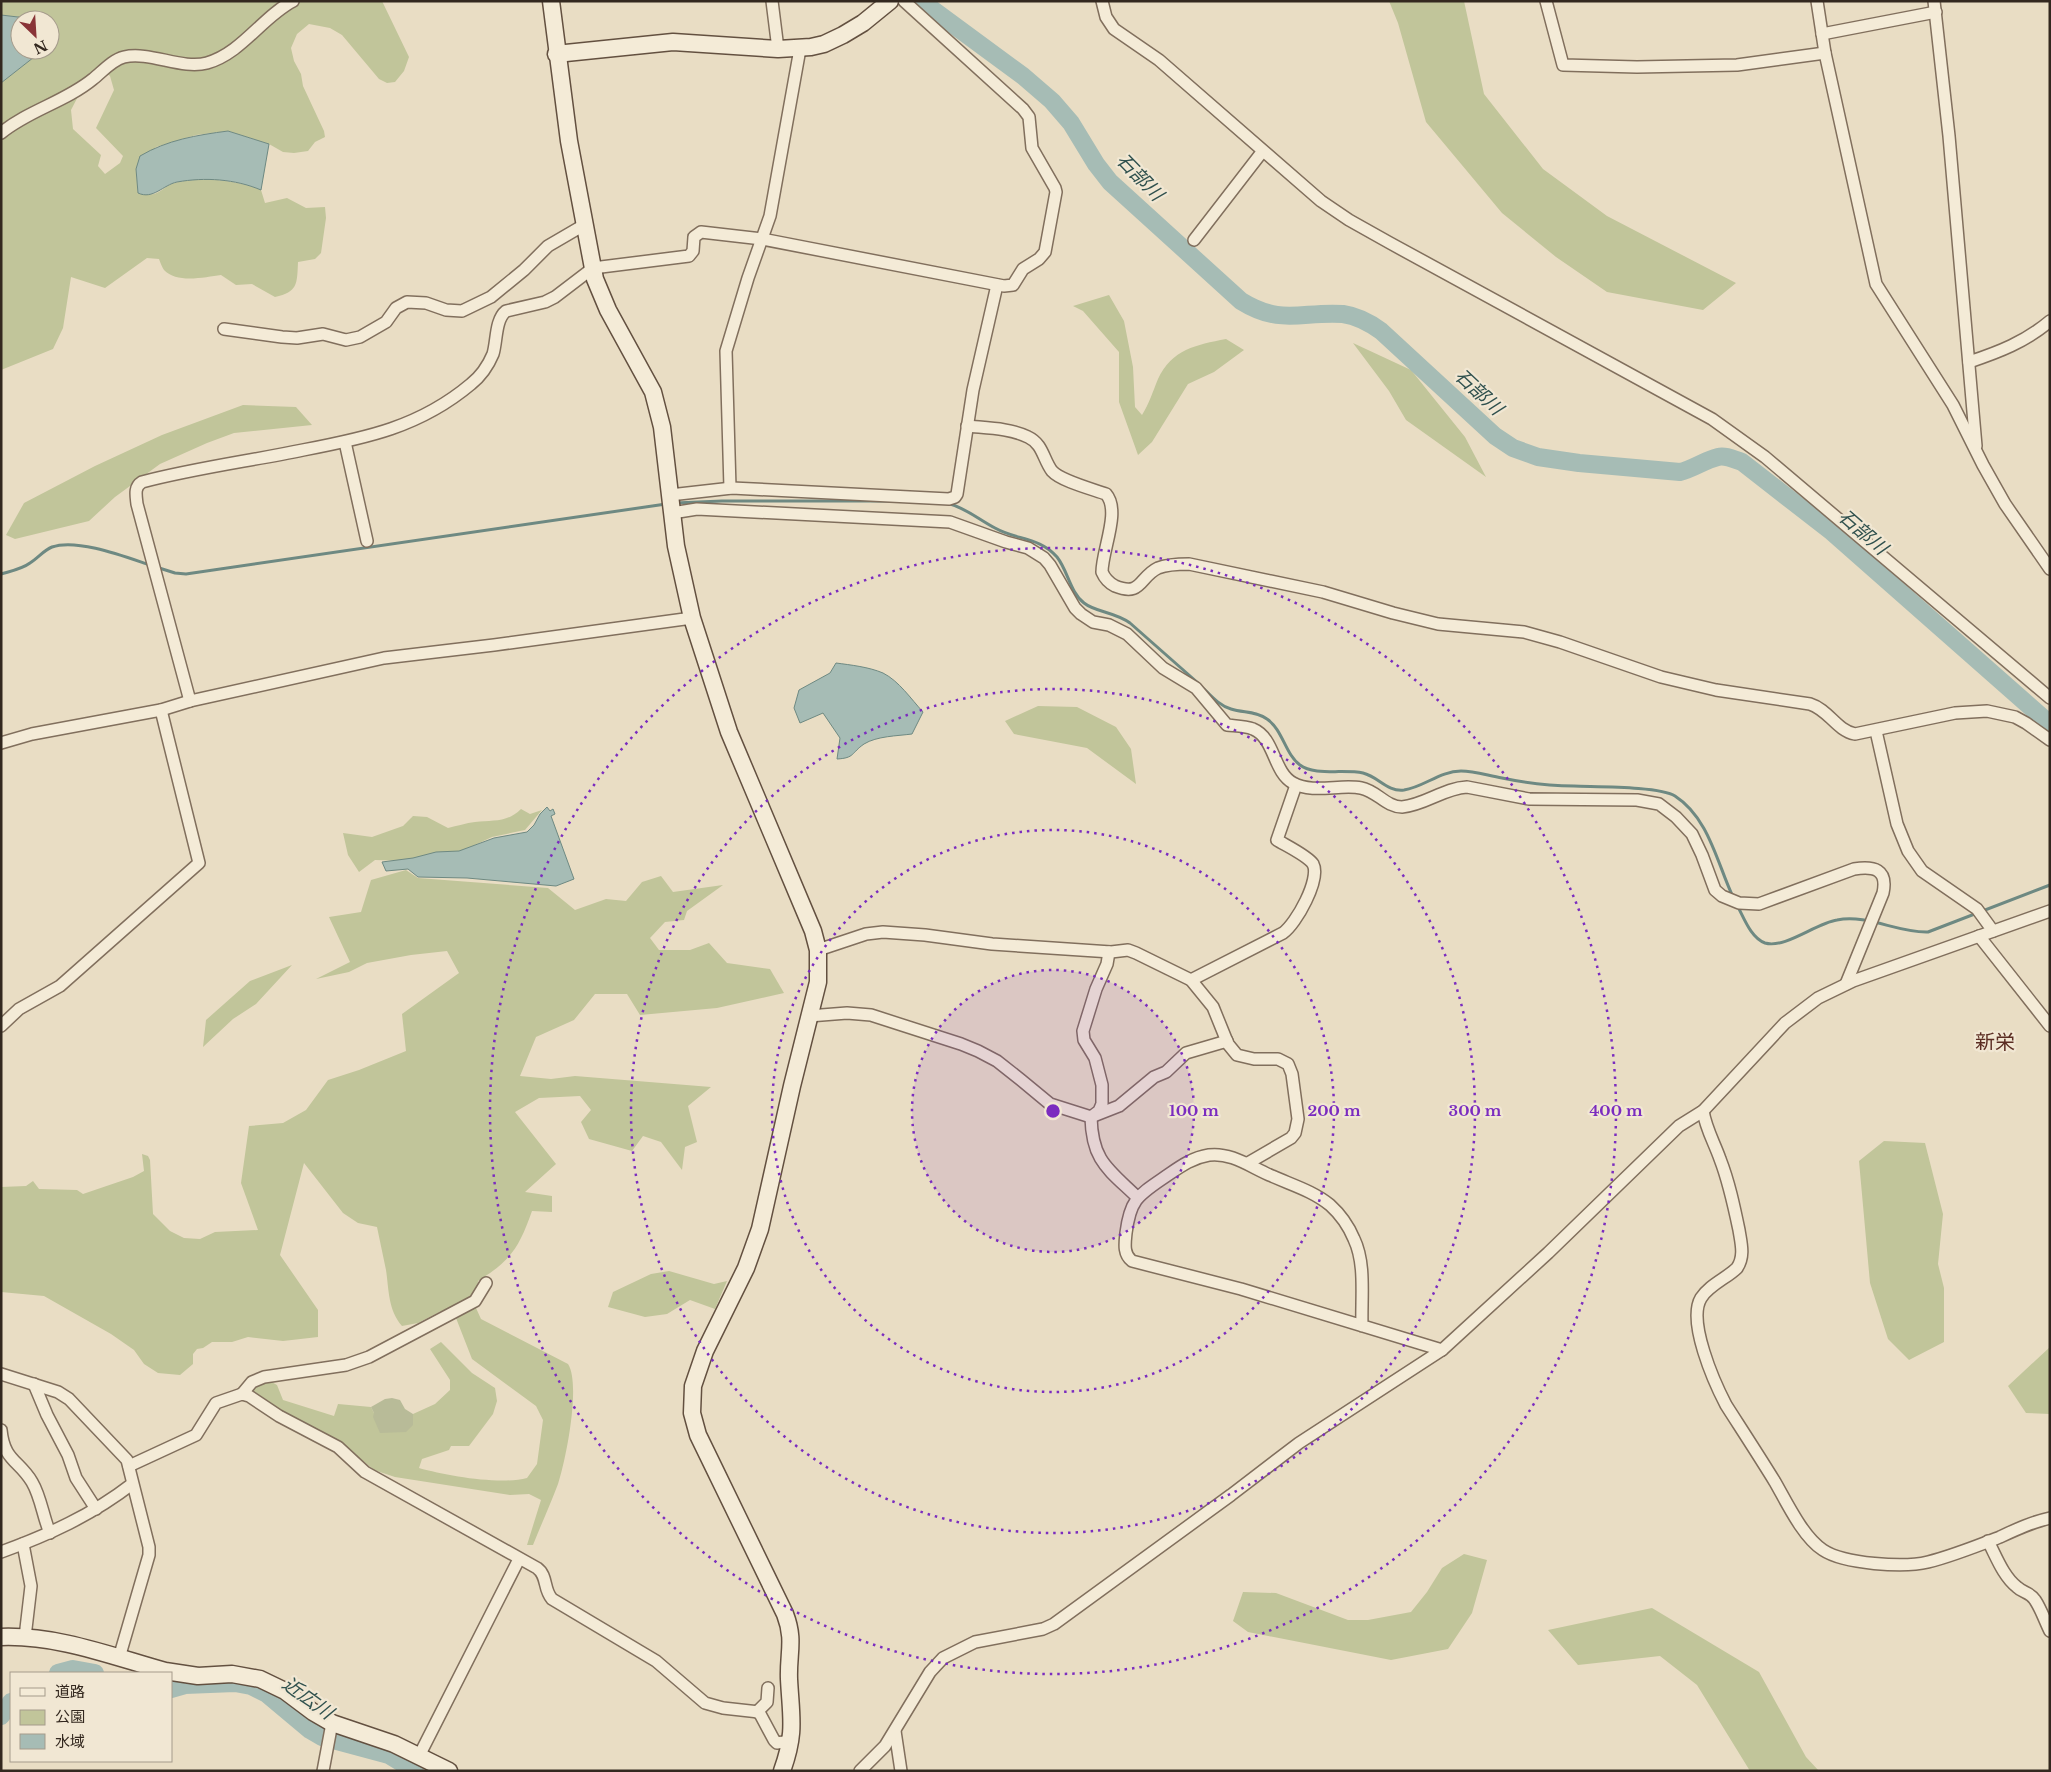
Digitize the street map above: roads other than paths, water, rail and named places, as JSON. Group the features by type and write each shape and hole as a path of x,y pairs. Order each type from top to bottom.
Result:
{"street":[{"path":"1,132 17,120 74,92 115,61 124,57 144,57 193,64 205,64 220,58 244,40 278,9 293,1"},
{"path":"551,1 568,141 599,290 653,392 662,427 677,552 692,618 729,732 813,931 818,950 818,982 792,1086 760,1230 746,1268 698,1368 692,1398 692,1413 698,1436 788,1623 792,1641 789,1678 793,1717 792,1741 782,1771"},
{"path":"772,1 778,49"},
{"path":"556,54 673,42 800,49 824,44 843,36 864,23 890,1"},
{"path":"190,702 138,504 138,485 149,480 375,436 408,424 437,409 480,376 493,353 502,314 512,309 545,302 555,297 566,291 593,268 685,258 691,254 694,238 701,232 762,239 997,285 1008,287 1013,285 1024,269 1039,259 1045,252 1055,199 1055,188 1032,148 1029,117 1024,109 904,1"},
{"path":"1102,1 1106,17 1114,29 1158,60 1262,152 1321,201 1349,220 1712,419 1765,457 2050,698"},
{"path":"1546,1 1563,65 1637,67 1736,65 1826,53"},
{"path":"1818,1 1822,34 1876,284 1953,405 2005,504 2050,569"},
{"path":"1822,34 1936,4 1977,453"},
{"path":"730,488 726,351 748,278 770,216 800,49"},
{"path":"1194,240 1262,152"},
{"path":"224,330 297,338 323,334 346,340 360,337 386,322 399,305 407,302 426,303 446,310 462,311 491,297 524,270 548,246 584,225"},
{"path":"670,496 730,488 952,498 957,494 967,426 997,285"},
{"path":"1969,362 2010,348 2050,321"},
{"path":"967,426 1015,432 1028,436 1040,446 1051,470 1058,476 1106,494 1110,498 1112,517 1102,572 1110,583 1124,589 1130,590 1137,587 1157,569 1176,564 1189,564 1323,592 1438,624 1524,632 1560,642 1661,677 1716,690 1817,706 1824,710 1848,733 1864,734 1955,712 1987,711 2015,717 2050,740"},
{"path":"345,442 367,541"},
{"path":"672,513 697,509 950,522 1028,548 1044,558 1050,565 1081,614 1094,622 1109,625 1127,634 1163,668 1196,688 1227,725 1246,727 1258,732 1268,744 1285,776 1296,785 1311,788 1362,788 1377,794 1392,805 1400,807 1421,802 1458,787 1529,799 1649,801 1668,810 1687,828 1700,849 1716,890 1722,896 1744,904 1759,904 1854,869 1870,867 1876,869 1884,878 1883,892 1846,984"},
{"path":"1,743 32,734 161,710 384,658 692,618"},
{"path":"1,1026 24,1006 60,986 199,863 161,710"},
{"path":"1876,731 1897,824 1908,851 1922,871 1976,909 1992,931"},
{"path":"1191,980 1283,933 1289,929 1297,917 1314,883 1315,870 1310,860 1277,840 1296,785"},
{"path":"860,1771 885,1746 930,1672 943,1658 975,1642 1042,1629 1054,1624 1224,1501 1299,1443 1442,1350 1548,1253 1679,1126 1702,1111 1794,1015 1818,998 1846,984 2050,911"},
{"path":"818,950 866,934 884,932 925,935 1000,945 1109,952 1128,950 1191,980 1213,1008 1233,1051 1237,1055 1284,1060 1292,1074 1298,1119 1295,1133 1291,1138 1248,1164"},
{"path":"1979,936 2050,1026"},
{"path":"1091,1117 1099,1112 1102,1104 1102,1085 1095,1058 1084,1040 1083,1031 1096,989 1107,964 1109,952"},
{"path":"809,1016 847,1013 871,1015 961,1044 997,1062 1050,1104 1091,1117 1119,1106 1154,1077 1166,1072 1186,1053 1228,1040"},
{"path":"1702,1111 1705,1127 1719,1156 1731,1191 1742,1249 1741,1263 1705,1293 1698,1304 1702,1346 1717,1388 1726,1405 1796,1518 1814,1543 1824,1550 1850,1559 1890,1565 1911,1564 1928,1562 1988,1541 2032,1522 2050,1518"},
{"path":"1091,1117 1093,1141 1102,1163 1137,1197"},
{"path":"1362,1326 1358,1250 1349,1230 1330,1206 1311,1192 1260,1171 1248,1164 1218,1155 1193,1159 1178,1167 1137,1197 1128,1218 1125,1247 1127,1256 1132,1261 1241,1289 1362,1326 1442,1350"},
{"path":"129,1466 196,1435 216,1403 242,1394 252,1382 264,1377 346,1365 369,1357 475,1301 486,1283"},
{"path":"1,1374 58,1392 69,1399 125,1457 129,1466 132,1484 147,1534 149,1555 119,1658"},
{"path":"34,1384 46,1415 68,1455 76,1478 96,1509"},
{"path":"242,1394 253,1398 279,1416 338,1447 365,1472 481,1535 541,1571 545,1577 548,1594 552,1599 656,1661 705,1702 724,1708 757,1712 762,1715 777,1743 792,1741"},
{"path":"1,1430 3,1444 8,1454 34,1485 50,1533"},
{"path":"1,1552 69,1525 132,1484"},
{"path":"1988,1541 2001,1566 2010,1578 2018,1588 2029,1592 2036,1601 2050,1631"},
{"path":"23,1544 31,1586 25,1637"},
{"path":"419,1756 519,1558"},
{"path":"1,1637 25,1637 60,1642 165,1672"},
{"path":"172,1673 182,1675 232,1674 260,1679 279,1687 331,1726 394,1744 449,1771"},
{"path":"757,1712 767,1702 768,1688"},
{"path":"323,1771 331,1726"},
{"path":"895,1731 901,1771"}],"water":[{"path":"1,15 10,16 10,60 30,60 1,83"},
{"path":"228,131 269,144 261,190 230,181 198,180 177,182 148,195 138,193 136,169 140,156 172,142 194,136"},
{"path":"836,663 860,666 878,671 889,676 900,685 923,712 912,734 869,741 850,756 837,759 840,738 823,713 800,723 794,708 799,690 830,673"},
{"path":"547,807 550,811 553,809 555,814 551,816 574,879 556,886 467,878 418,877 408,869 386,871 382,862 413,858 436,852 459,851 494,838 527,832"}],"waterway":[{"name":"石部川","path":"921,1 1023,76 1052,101 1071,123 1096,164 1110,182 1241,301 1255,309 1268,313 1292,316 1343,314 1353,316 1368,323 1381,331 1495,436 1513,448 1538,457 1579,463 1680,472 1718,457 1727,457 1742,462 1832,532 2050,724"},
{"path":"675,503 722,501 889,501"},
{"path":"947,503 966,511 1003,532 1035,542 1050,551 1061,563 1075,593 1084,603 1118,616 1130,623 1198,683"},
{"path":"156,567 175,573 186,574 666,504"},
{"path":"1,574 24,567 49,548 62,545 88,547 115,553 150,565"},
{"path":"1204,689 1216,701 1227,708 1254,713 1267,719 1277,729 1291,755 1300,765 1313,770 1363,773 1393,789 1404,790 1439,776 1461,771 1538,784 1656,790 1675,796 1687,805 1704,829 1733,897"},
{"path":"1738,907 1748,927 1756,937 1765,943 1773,944 1791,939 1829,922 1849,919 1871,921 1916,932 1928,932 2050,885"},
{"name":"近広川","path":"62,1672 73,1669 90,1672"},
{"name":"近広川","path":"172,1689 185,1685 235,1683 251,1686 267,1694 310,1730 322,1737 389,1755 415,1771"},
{"name":"近広川","path":"1,1716 10,1703"}],"district":[{"name":"新栄","path":"1995,1042"}]}
